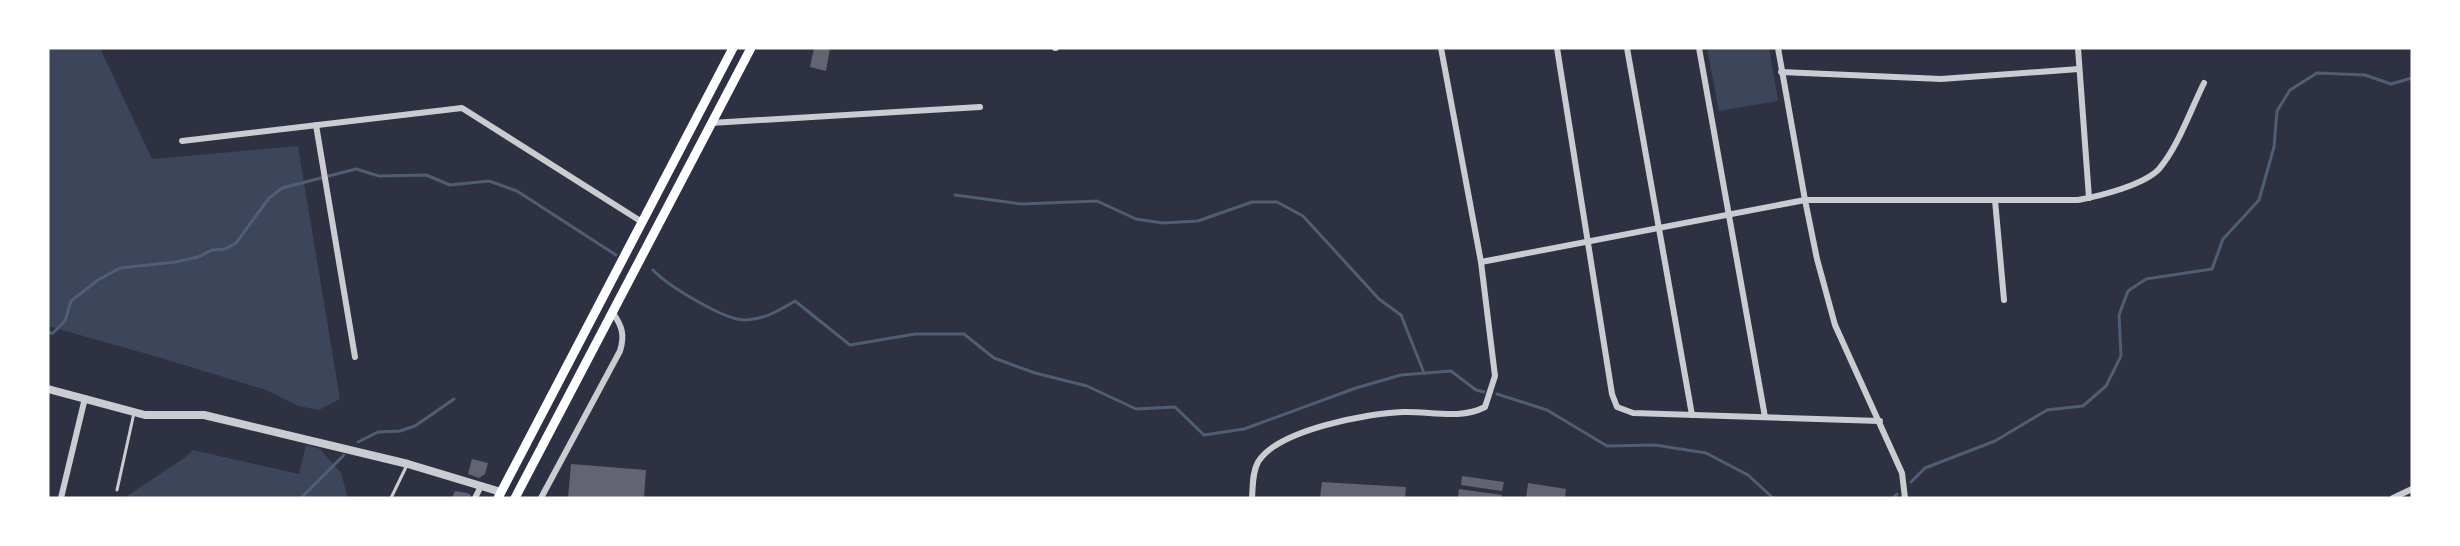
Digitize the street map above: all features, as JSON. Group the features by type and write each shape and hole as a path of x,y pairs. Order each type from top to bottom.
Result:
{"highway":[{"path":"500,496 733,48"},
{"path":"515,498 751,48"},
{"path":"500,496 514,488 527,467 536,458"}],"street":[{"path":"1252,498 1255,468 1264,454 1308,431 1377,413 1471,414 1485,407 1493,389 1496,376 1481,262 1441,48"},
{"path":"1557,48 1612,394 1617,407 1633,413 1880,421"},
{"path":"1627,48 1692,415"},
{"path":"1699,48 1765,417"},
{"path":"1778,48 1817,259 1835,325 1902,473 1905,498"},
{"path":"2078,48 2090,198"},
{"path":"1781,72 1941,78 2079,69"},
{"path":"1481,262 1805,200 2078,200 2090,198 2133,184 2158,171 2169,155 2204,83"},
{"path":"711,123 980,107"},
{"path":"182,141 462,108 642,222"},
{"path":"316,125 355,357"},
{"path":"1995,200 2004,300"},
{"path":"541,498 620,351 623,333 621,324 613,313"},
{"path":"48,389 135,412 155,415 178,413 204,415 408,464 481,486 500,496"},
{"path":"61,498 85,398"},
{"path":"475,498 481,486"},
{"path":"2393,498 2412,489"}],"lane":[{"path":"117,490 135,412"},
{"path":"391,498 408,464"}],"shaded area":[{"path":"48,48 100,48 152,159 298,146 340,399 319,410 298,406 266,390 48,326"},
{"path":"1707,48 1769,48 1778,101 1719,111"},
{"path":"306,445 320,449 341,473 348,498 124,498 193,450 299,474"}],"building":[{"path":"814,48 830,48 826,71 810,67"},
{"path":"472,459 488,463 485,474 479,478 468,474"},
{"path":"571,464 646,470 644,498 568,498"},
{"path":"1462,476 1504,482 1502,491 1461,485"},
{"path":"1322,482 1406,487 1405,498 1320,498"},
{"path":"1528,483 1566,489 1565,498 1526,498"},
{"path":"1459,489 1502,495 1501,498 1458,498"},
{"path":"455,491 467,493 471,495 470,498 452,498"}],"waterway":[{"path":"1911,482 1925,468 1995,441 2047,410 2083,406 2106,386 2121,356 2119,315 2128,291 2146,279 2212,269 2223,239 2259,200 2274,147 2277,111 2290,90 2317,73 2365,75 2391,84 2412,78"},
{"path":"48,333 53,333 65,321 71,301 98,280 120,268 176,262 198,257 212,250 225,249 236,243 269,198 282,188 356,169 379,176 426,175 450,185 489,181 517,191 616,255"},
{"path":"955,195 1021,204 1097,201 1136,219 1163,223 1198,221 1252,202 1277,202 1303,216 1379,299 1401,315 1424,373"},
{"path":"653,270 698,302 738,319 760,318 795,301 850,345 915,334 964,334 994,358 1035,373 1087,386 1136,409 1175,407 1204,435 1244,429 1356,388 1401,375 1451,371 1476,390 1484,392"},
{"path":"1497,394 1547,410 1607,446 1655,445 1706,453 1748,475 1773,498"},
{"path":"358,442 378,432 400,431 415,426 454,399"},
{"path":"301,498 344,455"},
{"path":"1893,498 1897,494"}]}
